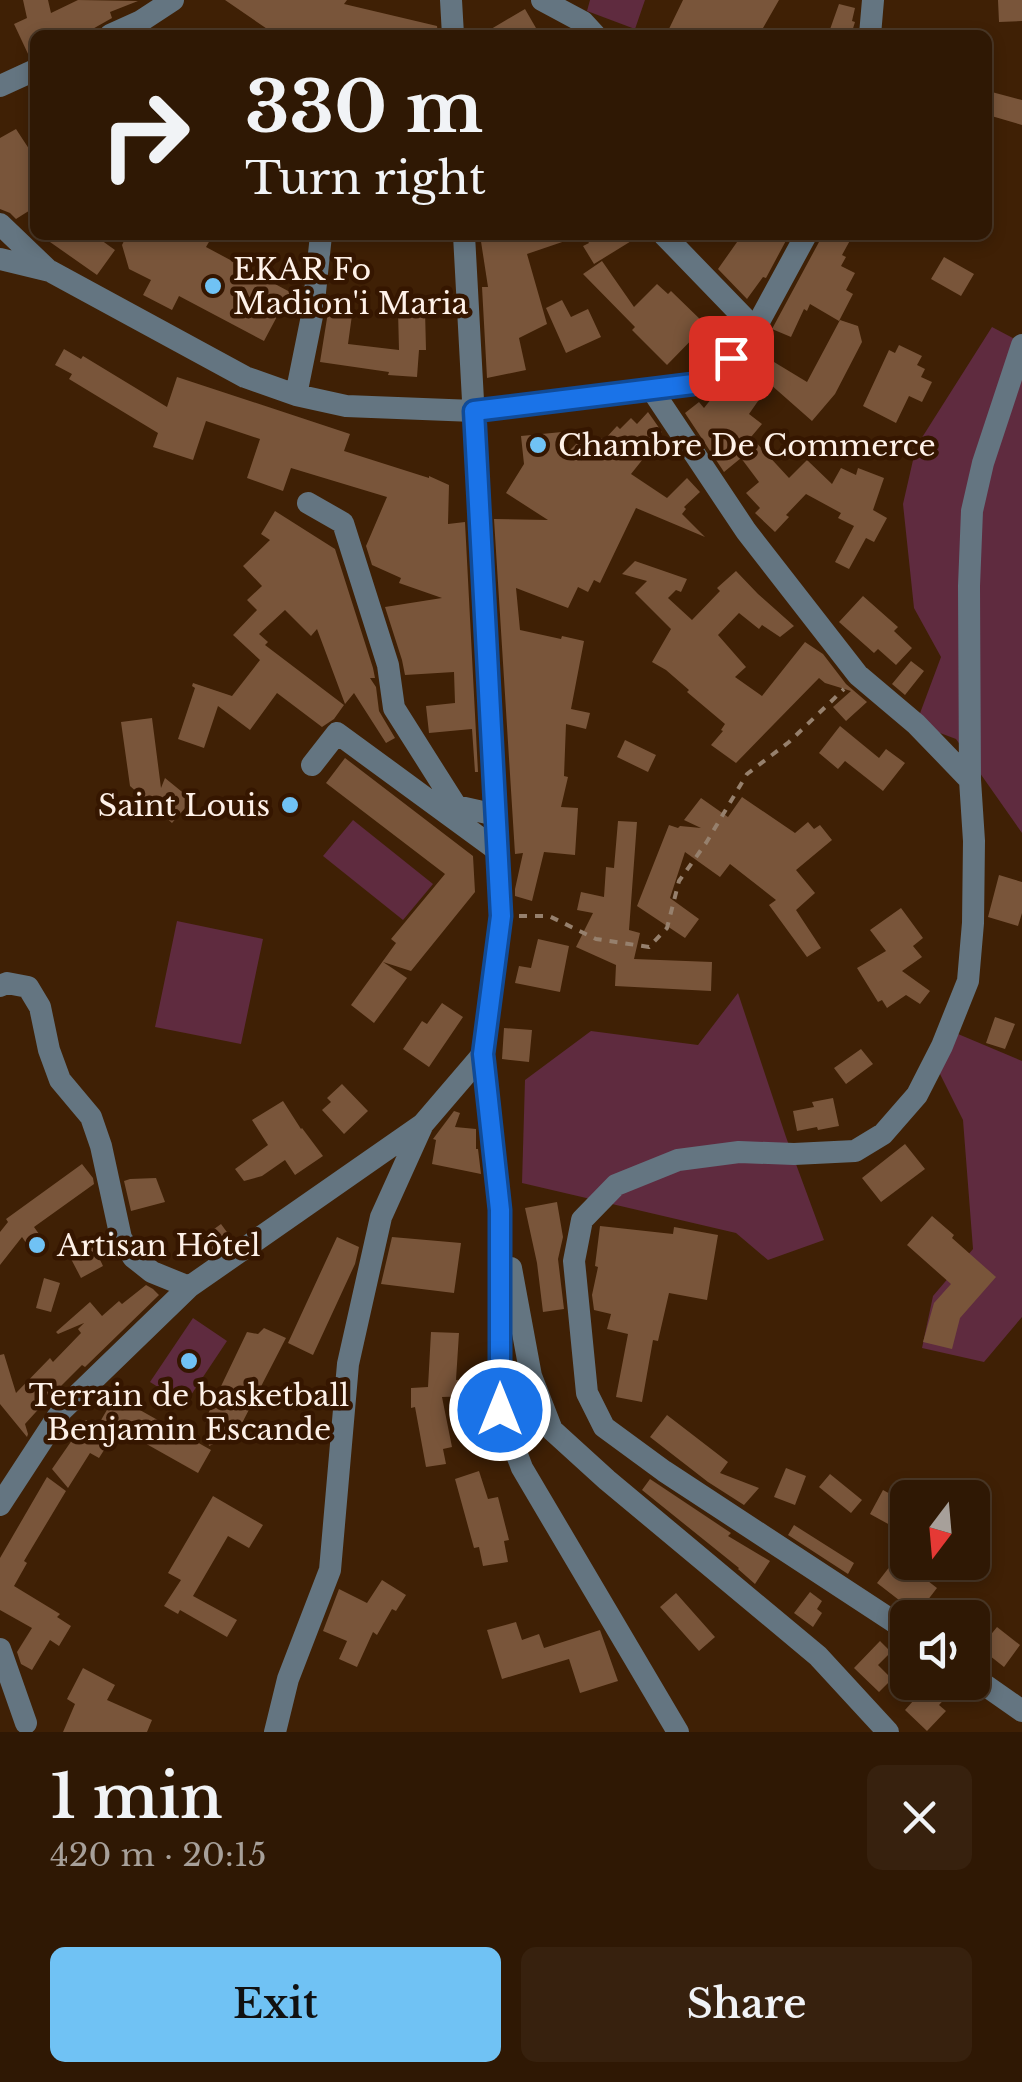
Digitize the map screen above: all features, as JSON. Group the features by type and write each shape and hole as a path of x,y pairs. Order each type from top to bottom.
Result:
{"street":[{"path":"120,30 173,0"},
{"path":"451,0 453,30"},
{"path":"542,0 590,30"},
{"path":"871,30 874,0"},
{"path":"0,86 30,72"},
{"path":"0,224 50,271"},
{"path":"296,395 313,311 320,240"},
{"path":"464,240 501,916 483,1054 500,1210 531,1376 552,1430 818,1656 888,1732"},
{"path":"669,240 755,329"},
{"path":"0,258 50,271 245,376 296,395 346,406 474,411 693,384 731,358 755,329 803,240"},
{"path":"890,1619 664,1471 604,1427 587,1393 574,1261 582,1220 616,1185 678,1160 738,1152 854,1151 882,1134 917,1095 942,1046 968,981 973,923 969,586 972,511 983,463 1022,345"},
{"path":"652,390 746,531 858,675 916,724 970,780"},
{"path":"308,503 344,523 388,666 394,708 456,806 496,815"},
{"path":"312,765 336,733 498,851"},
{"path":"0,986 28,986 40,1007 60,1080 91,1117 122,1238 134,1257 152,1272 190,1287"},
{"path":"0,1505 62,1410 190,1287 423,1124 483,1054"},
{"path":"274,1732 288,1679 330,1570 348,1364 381,1217 423,1124"},
{"path":"500,1210 500,1410 522,1468 678,1732"},
{"path":"0,1649 26,1722"},
{"path":"990,1689 1022,1711"}],"path":[{"path":"501,916 549,916 596,939 648,946 667,928 679,881 747,774 788,742 858,675"}],"shaded area":[{"path":"590,0 645,0 635,29 587,11"},
{"path":"992,327 1022,343 1022,833 956,739 916,724 941,657 914,608 903,504 916,447"},
{"path":"353,820 433,884 403,920 323,856"},
{"path":"177,921 263,939 241,1044 155,1027"},
{"path":"738,993 824,1240 768,1260 736,1233 522,1183 525,1080 591,1031 698,1045"},
{"path":"958,1034 1022,1061 1022,1317 984,1362 922,1348 933,1296 973,1249 963,1120 937,1068"},
{"name":"Terrain de basketball Benjamin Escande","path":"193,1318 227,1341 185,1404 150,1382"}],"building":[{"path":"23,0 48,0 51,13 78,0 138,1 110,12 112,18 91,30 30,30 29,56 14,24 27,18"},
{"path":"225,0 347,0 344,4 437,26 437,30 269,30"},
{"path":"683,0 779,0 762,30 668,30"},
{"path":"998,0 1022,0 1022,21 999,22"},
{"path":"839,4 855,8 853,30 830,30"},
{"path":"525,9 537,30 489,30"},
{"path":"992,92 1022,100 1022,125 992,116"},
{"path":"16,129 30,150 30,210 16,219 0,209 0,138"},
{"path":"47,240 101,240 115,250 97,275"},
{"name":"EKAR Fo Madion'i Maria","path":"124,240 210,240 206,247 290,292 264,341 179,296 172,310 143,295 151,280 129,269 122,245"},
{"path":"481,240 568,240 527,254 547,324 519,338 526,370 487,378 482,287 488,287"},
{"path":"587,240 633,240 594,264 583,246 589,243"},
{"path":"738,240 786,240 766,278 747,299 718,269"},
{"path":"850,240 841,266 855,273 846,290 853,294 839,321 810,304 791,337 772,329 819,242"},
{"path":"944,257 974,274 961,296 931,279"},
{"path":"602,261 634,307 657,284 668,294 671,291 706,325 667,365 583,274"},
{"path":"562,300 571,317 588,309 601,337 566,353 546,308"},
{"path":"398,310 425,310 426,350 419,350 417,377 320,362 328,312 352,315 348,344 399,350"},
{"path":"840,320 858,326 862,342 835,394 812,421 770,384 749,414 762,424 751,437 789,478 807,460 832,484 841,468 856,475 858,468 884,478 873,510 887,518 874,542 866,538 849,569 835,562 854,526 838,518 841,513 806,494 775,532 755,513 760,508 746,493 759,482 741,458 724,472 685,413 699,402 704,408 719,389 723,392 754,354 771,367 774,362 807,382"},
{"path":"899,345 922,356 917,365 925,369 921,377 932,382 922,402 909,396 896,423 863,406 889,350 895,353"},
{"path":"64,349 81,359 83,356 167,407 177,377 350,434 344,451 449,485 448,524 465,522 478,772 472,729 429,733 426,706 455,703 454,672 405,675 385,607 442,598 399,583 401,578 372,565 366,546 387,497 291,468 283,491 247,478 260,439 206,421 193,460 153,447 158,433 69,379 72,374 55,365"},
{"path":"648,412 662,432 644,451 647,454 631,474 667,498 687,478 700,492 682,514 705,537 636,508 600,583 594,580 588,592 578,587 568,608 516,588 520,630 584,641 571,709 590,713 586,729 566,724 564,776 568,777 561,807 578,808 575,855 544,852 532,901 515,896 523,853 515,854 494,519 548,520 506,493 524,464 521,436 562,432 564,456 579,441 588,450 617,426 620,429 631,418 637,424"},
{"path":"275,511 335,549 373,668 375,678 370,678 376,687 379,711 395,738 386,743 354,693 345,704 317,629 311,636 285,610 259,634 268,642 265,645 344,705 334,719 322,727 277,693 250,730 218,706 204,748 178,739 195,688 193,683 232,696 260,660 233,635 257,610 247,600 262,586 243,566 270,540 261,534"},
{"path":"635,561 687,579 681,592 676,590 668,598 692,620 736,571 794,626 780,637 762,625 759,629 739,613 718,635 746,667 735,677 762,696 805,642 823,654 846,684 867,702 846,721 833,707 851,691 819,678 736,763 711,745 725,724 652,662 671,629 635,593 647,581 622,574"},
{"path":"863,596 898,627 894,631 912,648 896,665 878,649 874,653 839,622"},
{"path":"911,661 924,671 905,695 892,684"},
{"path":"152,718 161,788 165,778 192,800 172,823 130,786 121,722"},
{"path":"840,726 879,758 886,749 905,763 883,791 845,761 838,769 819,753"},
{"path":"625,740 656,755 648,772 617,757"},
{"path":"345,758 473,856 475,892 411,971 383,962 407,978 374,1023 351,1005 396,943 391,939 445,874 326,783"},
{"path":"742,797 795,833 808,822 814,829 820,825 832,840 796,870 815,893 796,910 821,948 807,957 769,905 776,900 730,864 720,877 685,852 670,898 699,919 685,938 637,906 669,825 701,828 684,820 701,798 728,817"},
{"path":"618,821 637,822 629,930 640,933 634,959 712,962 711,991 615,986 616,965 576,947 593,913 577,910 581,892 604,897 606,867 614,868"},
{"path":"999,875 1022,882 1018,926 988,917"},
{"path":"901,908 923,938 913,946 922,957 902,971 930,991 920,1004 906,995 887,1008 882,1000 878,1002 857,968 886,951 870,930"},
{"path":"538,939 569,946 560,992 515,983 519,966 531,968"},
{"path":"442,1003 463,1017 429,1067 403,1049 422,1021 427,1024"},
{"path":"995,1017 1015,1024 1005,1049 986,1043"},
{"path":"504,1028 532,1030 529,1062 502,1059"},
{"path":"861,1049 873,1064 846,1084 834,1068"},
{"path":"342,1084 368,1111 344,1134 322,1110 331,1102 327,1098"},
{"path":"833,1098 839,1126 797,1131 793,1111"},
{"path":"283,1101 323,1156 295,1175 285,1160 262,1176 244,1181 235,1169 268,1145 252,1120"},
{"path":"454,1111 460,1113 455,1127 476,1129 481,1174 432,1164 436,1140 433,1139"},
{"path":"905,1144 925,1169 881,1202 862,1178"},
{"path":"82,1164 94,1184 34,1227 44,1241 31,1250 22,1237 0,1265 0,1232 8,1222 6,1219"},
{"path":"156,1178 165,1202 131,1211 124,1181"},
{"path":"557,1202 563,1237 558,1259 564,1309 543,1312 525,1208"},
{"path":"932,1216 996,1277 960,1318 952,1349 923,1342 934,1303 951,1284 907,1245"},
{"path":"221,1224 232,1239 206,1257 196,1242"},
{"path":"600,1226 673,1234 674,1227 718,1235 707,1300 669,1293 658,1341 653,1340 642,1402 616,1397 628,1334 607,1329 611,1314 594,1310 592,1295"},
{"path":"337,1237 359,1247 313,1355 288,1343"},
{"path":"392,1237 461,1243 454,1293 381,1284"},
{"path":"93,1245 103,1266 81,1278 70,1257"},
{"path":"44,1278 60,1283 51,1312 36,1308"},
{"path":"146,1285 159,1295 45,1402 25,1424 27,1437 0,1404 0,1355 4,1354 16,1393 81,1333 78,1329 84,1323 56,1332 90,1302 102,1316"},
{"path":"264,1328 286,1338 239,1429 209,1446 205,1421 212,1405 247,1332 258,1334"},
{"path":"431,1332 459,1333 456,1380 475,1379 475,1396 442,1397 452,1447 443,1449 446,1464 426,1467 415,1407 411,1408 411,1388 428,1387"},
{"path":"115,1396 211,1450 198,1473 118,1428 99,1458 90,1453 68,1488 52,1469 86,1420 97,1427"},
{"path":"667,1415 728,1462 720,1473 759,1488 744,1505 650,1437"},
{"path":"786,1468 806,1476 795,1505 774,1497"},
{"path":"479,1471 488,1499 498,1497 509,1540 504,1541 508,1562 483,1566 479,1547 474,1548 455,1479"},
{"path":"830,1474 862,1500 851,1513 819,1487"},
{"path":"47,1477 66,1491 24,1561 27,1563 14,1586 60,1614 57,1617 71,1626 59,1646 50,1640 32,1670 21,1664 17,1652 32,1628 0,1610 0,1558"},
{"path":"650,1479 731,1533 728,1536 770,1561 755,1584 642,1490"},
{"path":"883,1490 890,1494 890,1525 870,1514"},
{"path":"213,1496 263,1525 249,1548 228,1536 193,1596 237,1620 227,1637 180,1610 178,1614 164,1606 181,1580 168,1573"},
{"path":"794,1525 854,1563 848,1574 788,1535"},
{"path":"890,1566 890,1580 927,1580 937,1588 928,1600 899,1600 877,1583"},
{"path":"382,1580 406,1595 396,1611 392,1609 377,1635 373,1632 357,1667 339,1659 347,1641 323,1631 339,1589 367,1603"},
{"path":"810,1592 822,1601 817,1609 822,1613 813,1627 794,1613"},
{"path":"676,1593 715,1637 699,1651 660,1607"},
{"path":"516,1622 522,1640 539,1634 544,1648 600,1630 618,1681 580,1693 569,1659 502,1679 487,1630"},
{"path":"997,1627 1020,1645 1004,1667 990,1656 990,1636"},
{"path":"880,1641 890,1651 878,1665 890,1677 879,1692 854,1668"},
{"path":"83,1668 115,1685 107,1700 152,1720 147,1732 63,1732 75,1704 67,1699"},
{"path":"914,1700 944,1700 939,1705 946,1711 927,1731 905,1710"}],"place":[{"name":"EKAR Fo Madion'i Maria","path":"213,286"},
{"name":"Chambre De Commerce","path":"538,445"},
{"name":"Saint Louis","path":"290,805"},
{"name":"Artisan Hôtel","path":"37,1245"},
{"name":"Terrain de basketball Benjamin Escande","path":"189,1361"}],"route":[{"path":"500,1410 500,1210 483,1054 501,916 474,411 693,384 731,358"}]}
